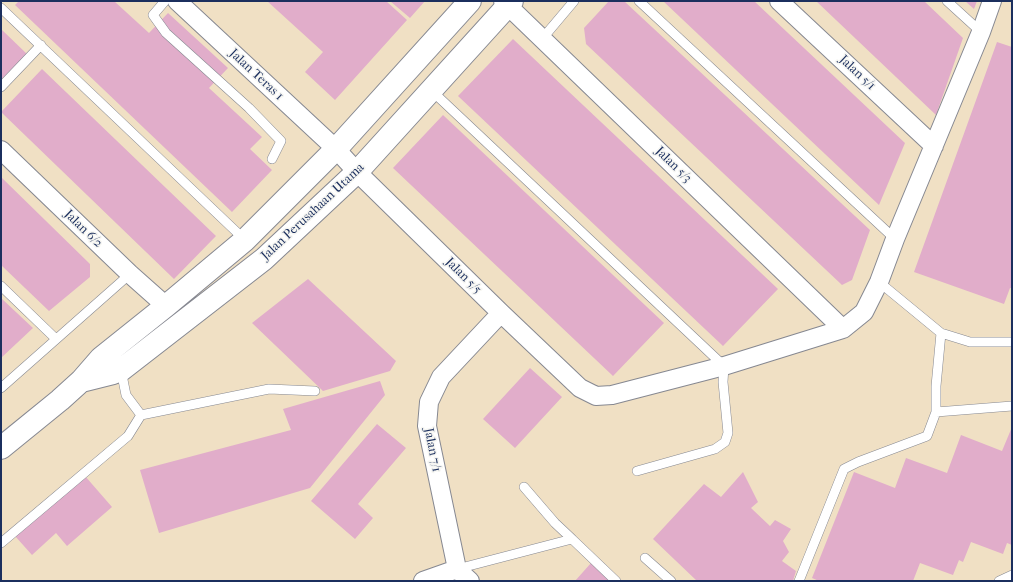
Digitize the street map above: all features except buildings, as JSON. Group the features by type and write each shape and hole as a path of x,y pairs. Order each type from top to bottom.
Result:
{"street":[{"name":"Jalan Teras 1","path":"177,1 336,149"},
{"name":"Jalan Perusahaan Utama","path":"2,447 81,381 101,358 245,240 336,149 470,1"},
{"name":"Jalan 5/1","path":"779,1 934,146"},
{"path":"724,366 843,329 864,312 879,282 895,239 981,32 992,1"},
{"name":"Jalan Perusahaan Utama","path":"81,381 113,374 121,370 264,259 357,172 432,91 508,3"},
{"name":"Jalan 5/3","path":"508,3 542,39 843,329"},
{"name":"Jalan 5/5","path":"336,149 357,172 580,388 596,396 612,395 724,366"},
{"name":"Jalan 6/2","path":"1,150 130,274 166,306"},
{"name":"Jalan 7/1","path":"457,569 427,426 429,402 441,377 501,313"},
{"path":"423,581 457,569 470,581"}],"lane":[{"path":"165,1 153,15 166,33 249,108 281,141 272,159"},
{"path":"542,39 574,1"},
{"path":"639,1 895,239"},
{"path":"947,1 981,32"},
{"path":"1,8 245,240"},
{"path":"1,87 41,45"},
{"path":"432,91 724,366 723,382 728,433 725,442 715,449 637,471"},
{"path":"1,388 130,274"},
{"path":"879,282 941,333 970,342 1012,342"},
{"path":"1,286 56,339"},
{"path":"799,581 844,469 858,462 927,436 936,412 936,386 941,333"},
{"path":"121,370 126,395 141,415"},
{"path":"1,543 128,436 141,415 269,389 315,391"},
{"path":"936,412 1012,406"},
{"path":"524,487 555,524 616,581"},
{"path":"457,569 572,539"},
{"path":"645,558 671,581"},
{"path":"999,581 1012,575"}]}
